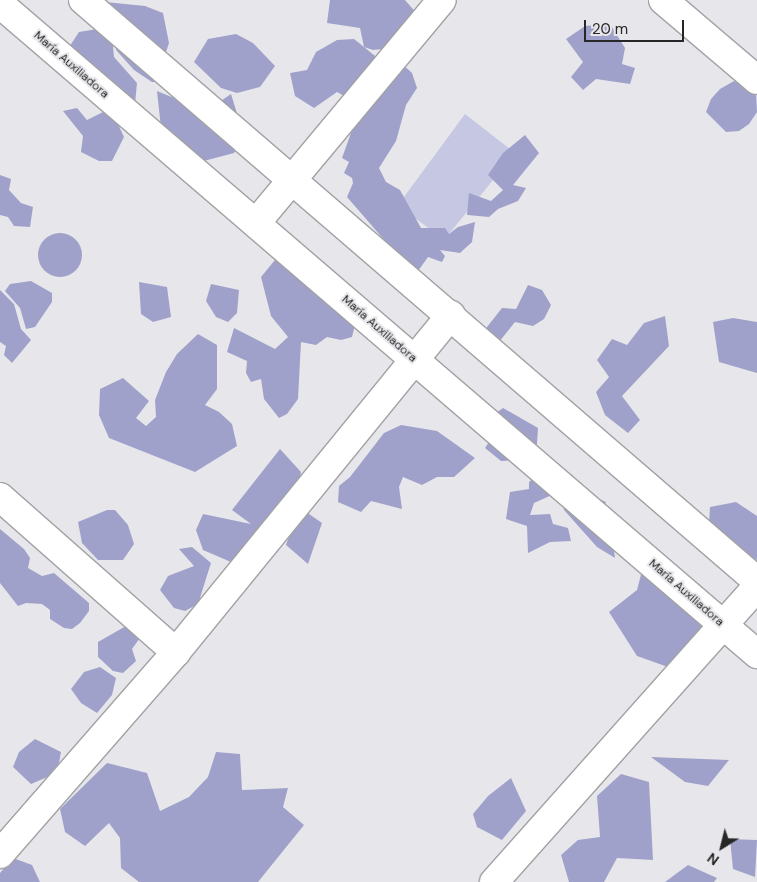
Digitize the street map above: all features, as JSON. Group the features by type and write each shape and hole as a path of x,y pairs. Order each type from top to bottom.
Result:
{"street":[{"path":"83,0 451,315 757,581"},
{"path":"256,224 442,0"},
{"path":"663,0 757,80"},
{"name":"María Auxiliadora","path":"0,4 757,654"},
{"path":"0,854 176,652 451,315"},
{"path":"0,497 176,652"},
{"path":"494,882 724,626 757,586"}],"shaded area":[{"path":"330,0 405,0 425,23 412,46 373,50 364,47 360,28 327,23"},
{"path":"105,2 145,6 163,13 169,43 164,58 163,82 152,82 134,70 116,50 119,39"},
{"path":"610,24 625,48 622,64 635,68 630,84 596,79 583,90 571,77 583,62 566,39 585,26"},
{"path":"97,29 112,35 114,57 137,83 135,104 64,55 79,32"},
{"path":"236,34 253,43 275,66 260,87 237,93 221,88 194,62 208,39"},
{"path":"354,39 391,69 400,62 412,73 417,88 406,105 396,141 379,168 386,182 400,190 421,228 445,228 449,234 458,227 475,222 472,242 460,253 440,250 445,256 442,262 428,257 418,271 406,265 347,197 353,183 352,178 344,173 349,162 342,158 364,97 348,98 337,92 314,108 295,96 290,73 307,70 316,52 337,40"},
{"path":"734,81 756,93 757,112 749,124 739,131 726,132 706,112 711,99 720,89"},
{"path":"157,91 206,111 231,94 244,136 234,153 200,162 161,128"},
{"path":"77,108 87,120 103,112 118,124 124,137 112,161 99,161 81,152 83,136 63,111"},
{"path":"465,114 515,153 444,240 398,205"},
{"path":"525,135 539,153 513,185 526,188 518,201 498,209 489,217 467,215 469,193 491,201 503,190 488,175 503,153"},
{"path":"0,175 11,179 9,190 21,203 33,207 30,227 14,226 8,217 0,215"},
{"path":"60,233 72,237 78,243 82,255 78,267 72,273 60,277 48,273 42,267 38,255 42,243 48,237"},
{"path":"284,249 362,296 352,337 341,340 327,337 316,345 301,342 298,399 287,414 279,418 264,399 261,379 251,382 246,373 247,361 227,352 234,328 275,349 288,337 271,316 261,277"},
{"path":"31,281 52,293 52,302 35,327 26,329 20,308 5,291 10,284"},
{"path":"139,282 167,287 171,317 153,322 141,314"},
{"path":"211,284 239,290 237,313 228,322 216,317 206,301"},
{"path":"528,285 542,290 551,305 544,319 533,326 515,322 499,342 486,333 487,327 502,308 516,309"},
{"path":"0,290 14,304 21,329 31,340 12,363 4,355 6,346 0,342"},
{"path":"665,316 669,346 622,396 640,420 628,433 605,415 596,392 609,377 597,360 612,339 627,345 644,323"},
{"path":"733,318 757,322 757,373 719,362 713,322"},
{"path":"198,334 217,345 217,389 205,405 219,412 232,424 237,446 195,472 109,438 99,415 100,389 123,378 149,401 136,418 146,426 156,417 155,400 166,372 177,354"},
{"path":"503,408 538,428 537,444 517,460 501,461 485,448 496,431 490,417"},
{"path":"401,425 437,431 475,458 454,477 437,477 422,485 403,477 399,487 402,509 371,501 361,512 338,502 339,486 350,477 384,433"},
{"path":"280,449 301,472 292,515 238,565 203,550 196,530 203,514 251,524 232,510"},
{"path":"535,477 554,494 534,503 530,515 550,514 553,524 568,528 571,541 550,542 528,553 527,526 506,519 510,492 529,489 529,482"},
{"path":"581,492 606,502 598,520 610,519 615,558 597,547 564,510 562,499"},
{"path":"736,502 757,516 757,560 708,538 710,507"},
{"path":"299,507 322,523 308,564 286,545"},
{"path":"107,510 115,510 128,525 134,544 123,560 98,560 82,543 78,522"},
{"path":"0,529 24,549 30,558 28,568 42,576 54,573 89,603 89,611 80,623 72,629 64,628 50,619 50,610 42,604 26,603 18,606 0,583"},
{"path":"192,547 211,563 198,604 185,611 174,608 160,590 168,576 194,566 179,549"},
{"path":"644,563 726,617 668,667 637,656 609,612 637,590"},
{"path":"126,626 142,635 132,649 136,661 123,673 113,671 98,657 98,642"},
{"path":"100,667 116,678 112,695 97,713 81,703 71,689 84,672"},
{"path":"35,739 61,752 59,763 52,775 31,784 13,767 19,752"},
{"path":"216,752 240,754 242,790 288,788 283,807 304,825 258,882 139,882 121,868 120,838 109,823 85,846 65,832 60,809 107,763 147,773 160,811 189,797 208,777"},
{"path":"651,757 729,760 708,786 685,782"},
{"path":"621,774 649,782 653,860 617,858 604,882 569,882 561,855 578,840 600,837 597,796"},
{"path":"511,778 526,811 502,840 477,827 473,814 488,796"},
{"path":"730,839 757,840 755,877 733,869"},
{"path":"13,858 32,865 40,882 0,882 0,873"},
{"path":"688,865 717,878 714,882 665,882"}]}
